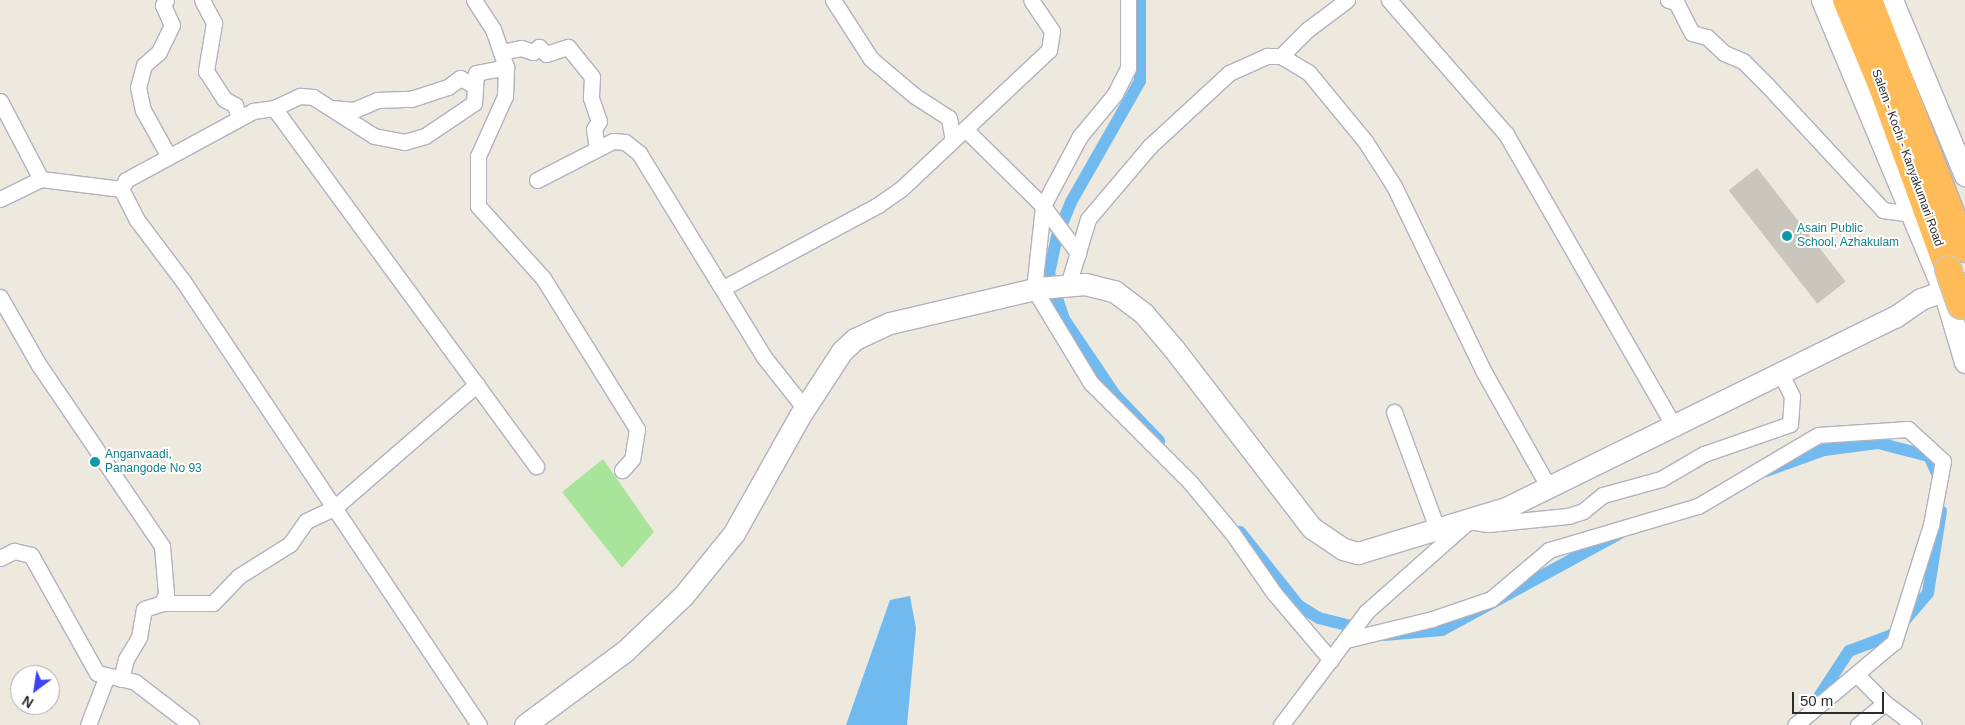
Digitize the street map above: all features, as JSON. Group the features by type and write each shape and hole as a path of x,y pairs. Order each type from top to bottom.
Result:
{"highway":[{"name":"Salem - Kochi - Kanyakumari Road","path":"1846,0 1882,87 1957,293"},
{"name":"Salem - Kochi - Kanyakumari Road","path":"1869,0 1965,249"}],"street":[{"path":"166,0 163,6 172,25 159,52 144,65 138,87 143,110 168,155"},
{"path":"202,0 214,23 206,71 224,99 235,105 239,118"},
{"path":"474,0 493,29 506,66 505,96 478,156 478,206 543,278 637,429 632,459 622,470"},
{"path":"833,0 871,59 915,96 949,118 953,140"},
{"path":"724,287 889,199 965,129 1049,50 1052,31 1031,0"},
{"path":"1128,0 1131,51 1123,82 1080,136 1043,206 1037,289 1091,383 1190,482 1233,534 1274,593 1331,660"},
{"path":"1281,56 1306,30 1348,0"},
{"path":"1389,0 1506,134 1674,426"},
{"path":"1668,0 1676,2 1692,33 1707,37 1755,73 1883,210 1911,214"},
{"path":"1822,0 1911,214 1957,293 1965,362"},
{"path":"1892,0 1965,175"},
{"path":"501,52 521,48 533,52 539,47 546,54 568,47 592,77 591,98 598,121 594,129 597,148"},
{"path":"1068,285 1088,219 1150,146 1229,73 1267,56 1281,56 1309,73 1365,142 1394,186 1484,372 1548,486"},
{"path":"121,189 126,180 142,168 263,107 274,108 300,96 313,97 374,136 404,142 426,136 474,103 476,73 506,66"},
{"path":"327,107 354,110 377,100 411,99 448,87 460,78 475,86"},
{"path":"0,101 41,179"},
{"path":"274,108 536,466"},
{"path":"965,129 1043,206 1078,253"},
{"path":"537,180 613,141 626,142 639,153 724,287 764,357 805,409"},
{"path":"0,199 41,179 121,189"},
{"path":"121,189 137,220 183,281 479,725"},
{"path":"525,725 625,651 683,596 734,533 805,409 842,351 855,339 890,323 1037,289 1068,285 1102,286 1144,314 1312,528 1328,542 1358,553 1438,531 1506,508 1781,374 1957,293"},
{"path":"0,297 39,365 162,546 166,594 162,603"},
{"path":"1469,521 1488,524 1568,516 1583,511 1603,495 1661,479 1704,454 1790,424 1792,396 1781,374"},
{"path":"88,725 113,678 139,637 144,609 162,603 213,603 239,576 290,544 306,521 334,508 477,384"},
{"path":"1394,412 1438,531"},
{"path":"1346,640 1432,619 1491,599 1549,550 1698,506 1818,435 1908,429 1943,461 1931,525 1894,642 1795,725"},
{"path":"1281,725 1366,612 1469,521"},
{"path":"0,558 14,551 31,555 88,662 113,678 154,694 191,725"},
{"path":"1856,674 1885,702 1914,725"},
{"path":"1858,725 1885,702"}],"green space":[{"path":"603,459 654,532 622,568 562,492"}],"water":[{"path":"910,596 916,628 907,725 846,725 890,600"}],"building":[{"name":"Asain Public School, Azhakulam","path":"1757,168 1846,281 1817,304 1729,190"}],"waterway":[{"path":"1140,0 1140,81 1071,202 1057,236 1049,274 1064,319 1115,395 1159,441"},
{"path":"1766,471 1824,450 1878,443 1929,456 1940,480"},
{"path":"1813,706 1849,651 1892,635 1928,593 1941,511"},
{"path":"1240,532 1298,605 1319,618 1362,629"},
{"path":"1384,635 1442,630 1619,534"}],"place":[{"name":"Asain Public School, Azhakulam","path":"1787,236"},
{"name":"Anganvaadi, Panangode No 93","path":"95,462"}]}
